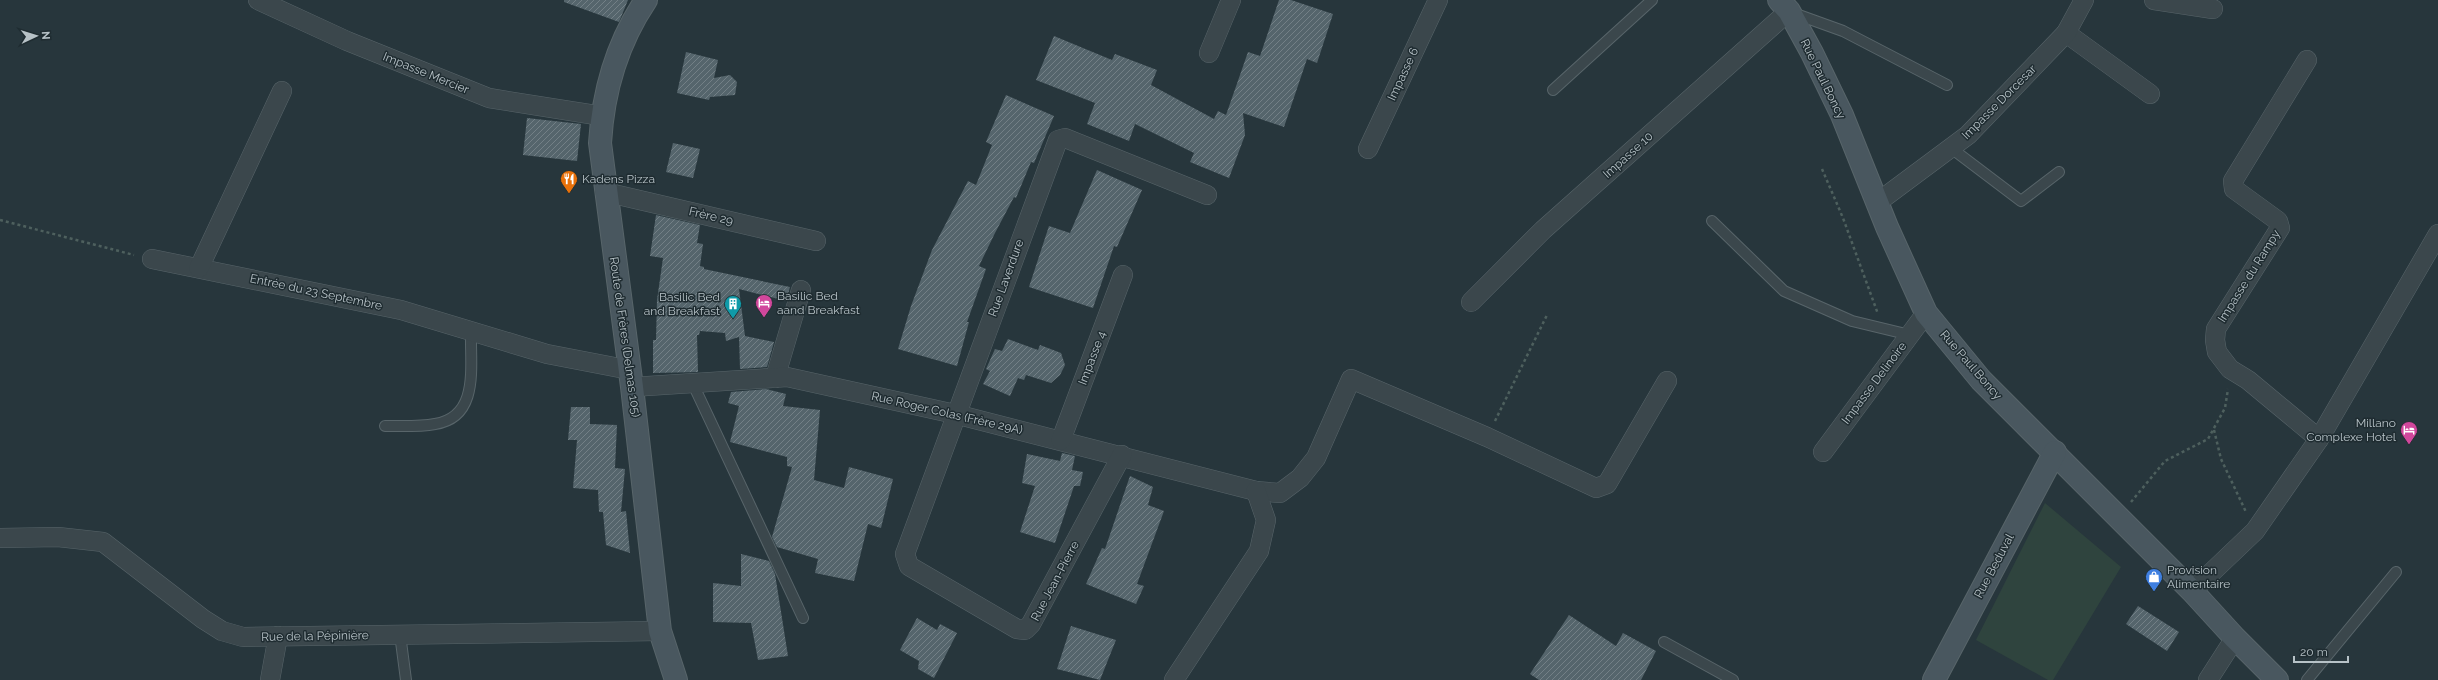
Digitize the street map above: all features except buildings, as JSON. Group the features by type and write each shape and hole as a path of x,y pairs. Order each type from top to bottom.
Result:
{"street":[{"name":"Impasse Mercier","path":"258,0 347,41 489,98 602,116"},
{"name":"Route de Frères (Delmas 105)","path":"646,0 637,14 613,67 602,116 600,143 605,192 631,378 660,631 676,680"},
{"path":"1209,53 1231,0"},
{"name":"Impasse 6","path":"1368,149 1438,0"},
{"name":"Impasse Dorcesar","path":"1878,202 1968,135 2066,33 2084,0"},
{"path":"2154,0 2213,9"},
{"name":"Rue Paul Boncy","path":"1784,6 1812,54 1842,115 1887,227 1926,314 1981,380 2055,452 2277,680"},
{"name":"Impasse 10","path":"1471,302 1542,230 1784,6"},
{"path":"2066,33 2150,94"},
{"name":"Impasse du Rampy","path":"2307,60 2233,181 2234,189 2278,221 2280,228 2216,329 2215,340 2217,352 2230,369 2248,380 2319,439"},
{"path":"199,268 282,91"},
{"name":"Rue Laverdure","path":"909,566 905,554 955,414 1058,140 1065,138 1207,195"},
{"name":"Frère 29","path":"605,192 816,241"},
{"path":"2192,592 2255,531 2319,439 2438,234"},
{"name":"Entrée du 23 Septembre","path":"152,259 401,310 631,378"},
{"name":"Impasse 4","path":"1061,440 1123,275"},
{"path":"775,378 801,290"},
{"name":"Impasse Delinoire","path":"1823,452 1926,314"},
{"name":"Rue Roger Colas (Frère 29A)","path":"631,378 692,382 787,377 955,414 1122,455 1256,491 1280,493 1300,478 1316,458 1351,379 1487,438"},
{"path":"1487,438 1596,488 1602,488 1611,477 1667,381"},
{"name":"Rue Beduval","path":"1934,680 2055,452"},
{"name":"Rue Jean-Pierre","path":"909,566 1017,629 1025,630 1032,624 1122,455"},
{"path":"1174,680 1259,551 1266,520 1256,491"},
{"name":"Rue de la Pépinière","path":"0,538 58,537 103,542 222,631 243,637 660,631"},
{"path":"270,680 278,636"},
{"path":"2208,680 2235,638"}],"lane":[{"path":"1553,90 1652,0"},
{"path":"1784,6 1843,31 1947,85"},
{"path":"1951,148 2021,201 2059,172"},
{"path":"1712,221 1784,291 1852,321 1910,335"},
{"path":"385,426 436,424 457,416 469,398 471,331"},
{"path":"692,382 803,618"},
{"path":"2307,680 2396,572"},
{"path":"400,634 406,680"},
{"path":"1664,642 1733,680"}],"path":[{"path":"1822,169 1843,218 1872,296 1880,328"},
{"path":"0,220 152,259"},
{"path":"1487,438 1547,315"},
{"path":"2118,517 2165,461 2208,439 2225,408 2230,369"},
{"path":"2214,430 2221,459 2255,531"}],"green space":[{"path":"2045,503 2121,567 2053,680 2048,680 1976,640"}],"place":[{"name":"Kadens Pizza","path":"569,194"},
{"name":"Basilic Bed aand Breakfast","path":"764,318"},
{"name":"Basilic Bed and Breakfast","path":"733,319"},
{"name":"Millano Complexe Hotel","path":"2409,445"},
{"name":"Provision Alimentaire","path":"2154,592"}]}
